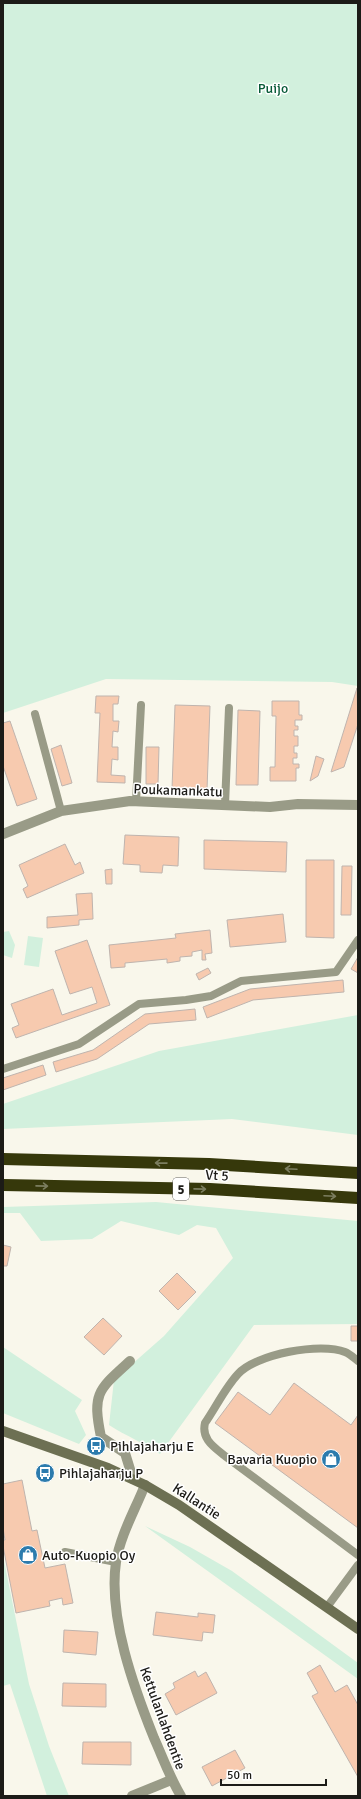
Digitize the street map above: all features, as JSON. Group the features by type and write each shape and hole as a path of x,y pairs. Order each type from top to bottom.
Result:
{"highway":[{"name":"Vt 5","path":"3,1159 209,1164 358,1172"},
{"name":"Vt 5","path":"3,1185 210,1189 358,1198"}],"main road":[{"name":"Kallantie","path":"3,1431 133,1479 145,1485 179,1505 358,1629"}],"street":[{"name":"Poukamankatu","path":"3,834 61,811 136,802 270,807 298,804 358,805"},
{"path":"130,1361 106,1384 98,1395 96,1413 101,1437 124,1453 133,1479"},
{"name":"Kettulanlahdentie","path":"145,1485 126,1530 116,1562 116,1602 125,1650 138,1698 171,1780 181,1796"},
{"path":"132,1796 171,1780"}],"lane":[{"path":"136,802 141,705"},
{"path":"225,805 229,708"},
{"path":"35,714 61,811"},
{"path":"3,1068 79,1044 139,1004 186,1000 210,996 241,981 336,972 358,940"},
{"path":"358,1361 346,1353 332,1349 301,1349 256,1362 238,1373 205,1423 204,1429 209,1443 220,1452 358,1555"},
{"path":"65,1552 116,1562"},
{"path":"327,1607 358,1564"},
{"path":"350,1575 358,1580"}],"green space":[{"name":"Puijo","path":"3,3 358,3 358,686 332,682 106,679 3,713"},
{"path":"9,931 15,945 12,958 3,955 3,932"},
{"path":"28,936 43,938 39,967 24,965"},
{"path":"358,1015 358,1135 232,1119 3,1129 3,1104 159,1051"},
{"path":"156,1202 358,1221 358,1324 254,1325 160,1454 109,1425 114,1380 164,1336 233,1258 216,1228 197,1225 179,1235 121,1221 92,1239 41,1241 20,1213 3,1213 3,1207"},
{"path":"3,1347 82,1400 75,1411 86,1435 79,1444 3,1413"},
{"path":"145,1526 190,1547 232,1571 358,1663 358,1679"},
{"path":"3,1556 29,1684 49,1746 69,1796 47,1796 10,1684 3,1686"}],"building":[{"path":"357,688 358,724 344,767 331,772"},
{"path":"96,696 119,696 118,704 113,704 113,721 119,721 118,732 113,731 112,747 118,747 118,760 112,759 111,775 125,776 125,783 97,782 100,713 95,713"},
{"path":"272,701 299,701 299,715 302,715 302,720 295,720 295,726 298,726 298,730 294,730 294,736 298,736 298,746 294,746 294,753 297,753 297,758 293,758 293,764 299,764 299,768 296,768 296,781 270,781 270,767 275,767 276,716 272,716"},
{"path":"175,705 210,706 207,790 172,789"},
{"path":"238,710 260,711 258,785 236,785"},
{"path":"10,721 37,799 17,806 3,766 3,723"},
{"path":"61,745 72,783 62,786 51,749"},
{"path":"146,747 159,747 158,784 146,784"},
{"path":"316,756 324,759 318,776 310,781"},
{"path":"125,835 179,837 178,866 163,865 162,873 140,872 140,865 123,864"},
{"path":"204,840 287,842 286,872 204,869"},
{"path":"65,844 75,865 80,862 84,873 27,898 23,889 28,886 19,865"},
{"path":"306,860 334,860 334,938 306,937"},
{"path":"342,866 352,866 351,915 341,915"},
{"path":"112,869 112,884 106,884 105,870"},
{"path":"92,893 93,919 79,920 79,925 47,928 47,917 78,915 76,894"},
{"path":"283,914 286,942 230,947 227,920"},
{"path":"210,930 212,953 205,954 206,960 202,960 202,950 192,952 192,956 180,957 180,961 167,963 167,959 125,963 125,967 111,968 109,945 176,938 175,934"},
{"path":"87,940 110,1005 16,1038 12,1028 19,1025 11,1004 53,989 62,1015 97,1003 92,987 70,994 55,951"},
{"path":"358,957 358,973 351,969"},
{"path":"208,968 211,973 199,980 196,974"},
{"path":"343,980 344,992 253,1000 207,1018 203,1007 250,989"},
{"path":"195,1009 196,1020 149,1024 97,1059 56,1072 53,1062 93,1050 145,1014"},
{"path":"43,1065 46,1075 3,1090 3,1078"},
{"path":"3,1245 11,1247 7,1266 3,1266"},
{"path":"177,1273 196,1292 178,1310 159,1291"},
{"path":"103,1318 122,1336 104,1355 84,1337"},
{"path":"351,1326 358,1326 358,1341 351,1341"},
{"path":"294,1383 351,1425 358,1415 358,1528 215,1423 238,1392 270,1415"},
{"path":"22,1480 32,1531 37,1530 45,1568 65,1564 73,1603 63,1605 62,1598 49,1601 50,1606 16,1613 3,1546 3,1540 5,1540 3,1528 3,1484"},
{"path":"156,1612 198,1617 198,1613 215,1615 213,1633 203,1632 202,1641 153,1635"},
{"path":"64,1630 98,1632 96,1655 63,1652"},
{"path":"320,1665 335,1692 347,1685 358,1705 358,1777 312,1696 318,1693 307,1673"},
{"path":"195,1671 198,1677 206,1672 217,1693 176,1715 165,1694 175,1688 173,1683"},
{"path":"63,1683 106,1684 106,1707 62,1706"},
{"path":"83,1742 131,1742 131,1765 82,1764"},
{"path":"235,1750 245,1768 212,1786 202,1767"}],"place":[{"name":"Pihlajaharju E","path":"96,1446"},
{"name":"Bavaria Kuopio","path":"331,1459"},
{"name":"Pihlajaharju P","path":"45,1473"},
{"name":"Auto-Kuopio Oy","path":"28,1555"}]}
